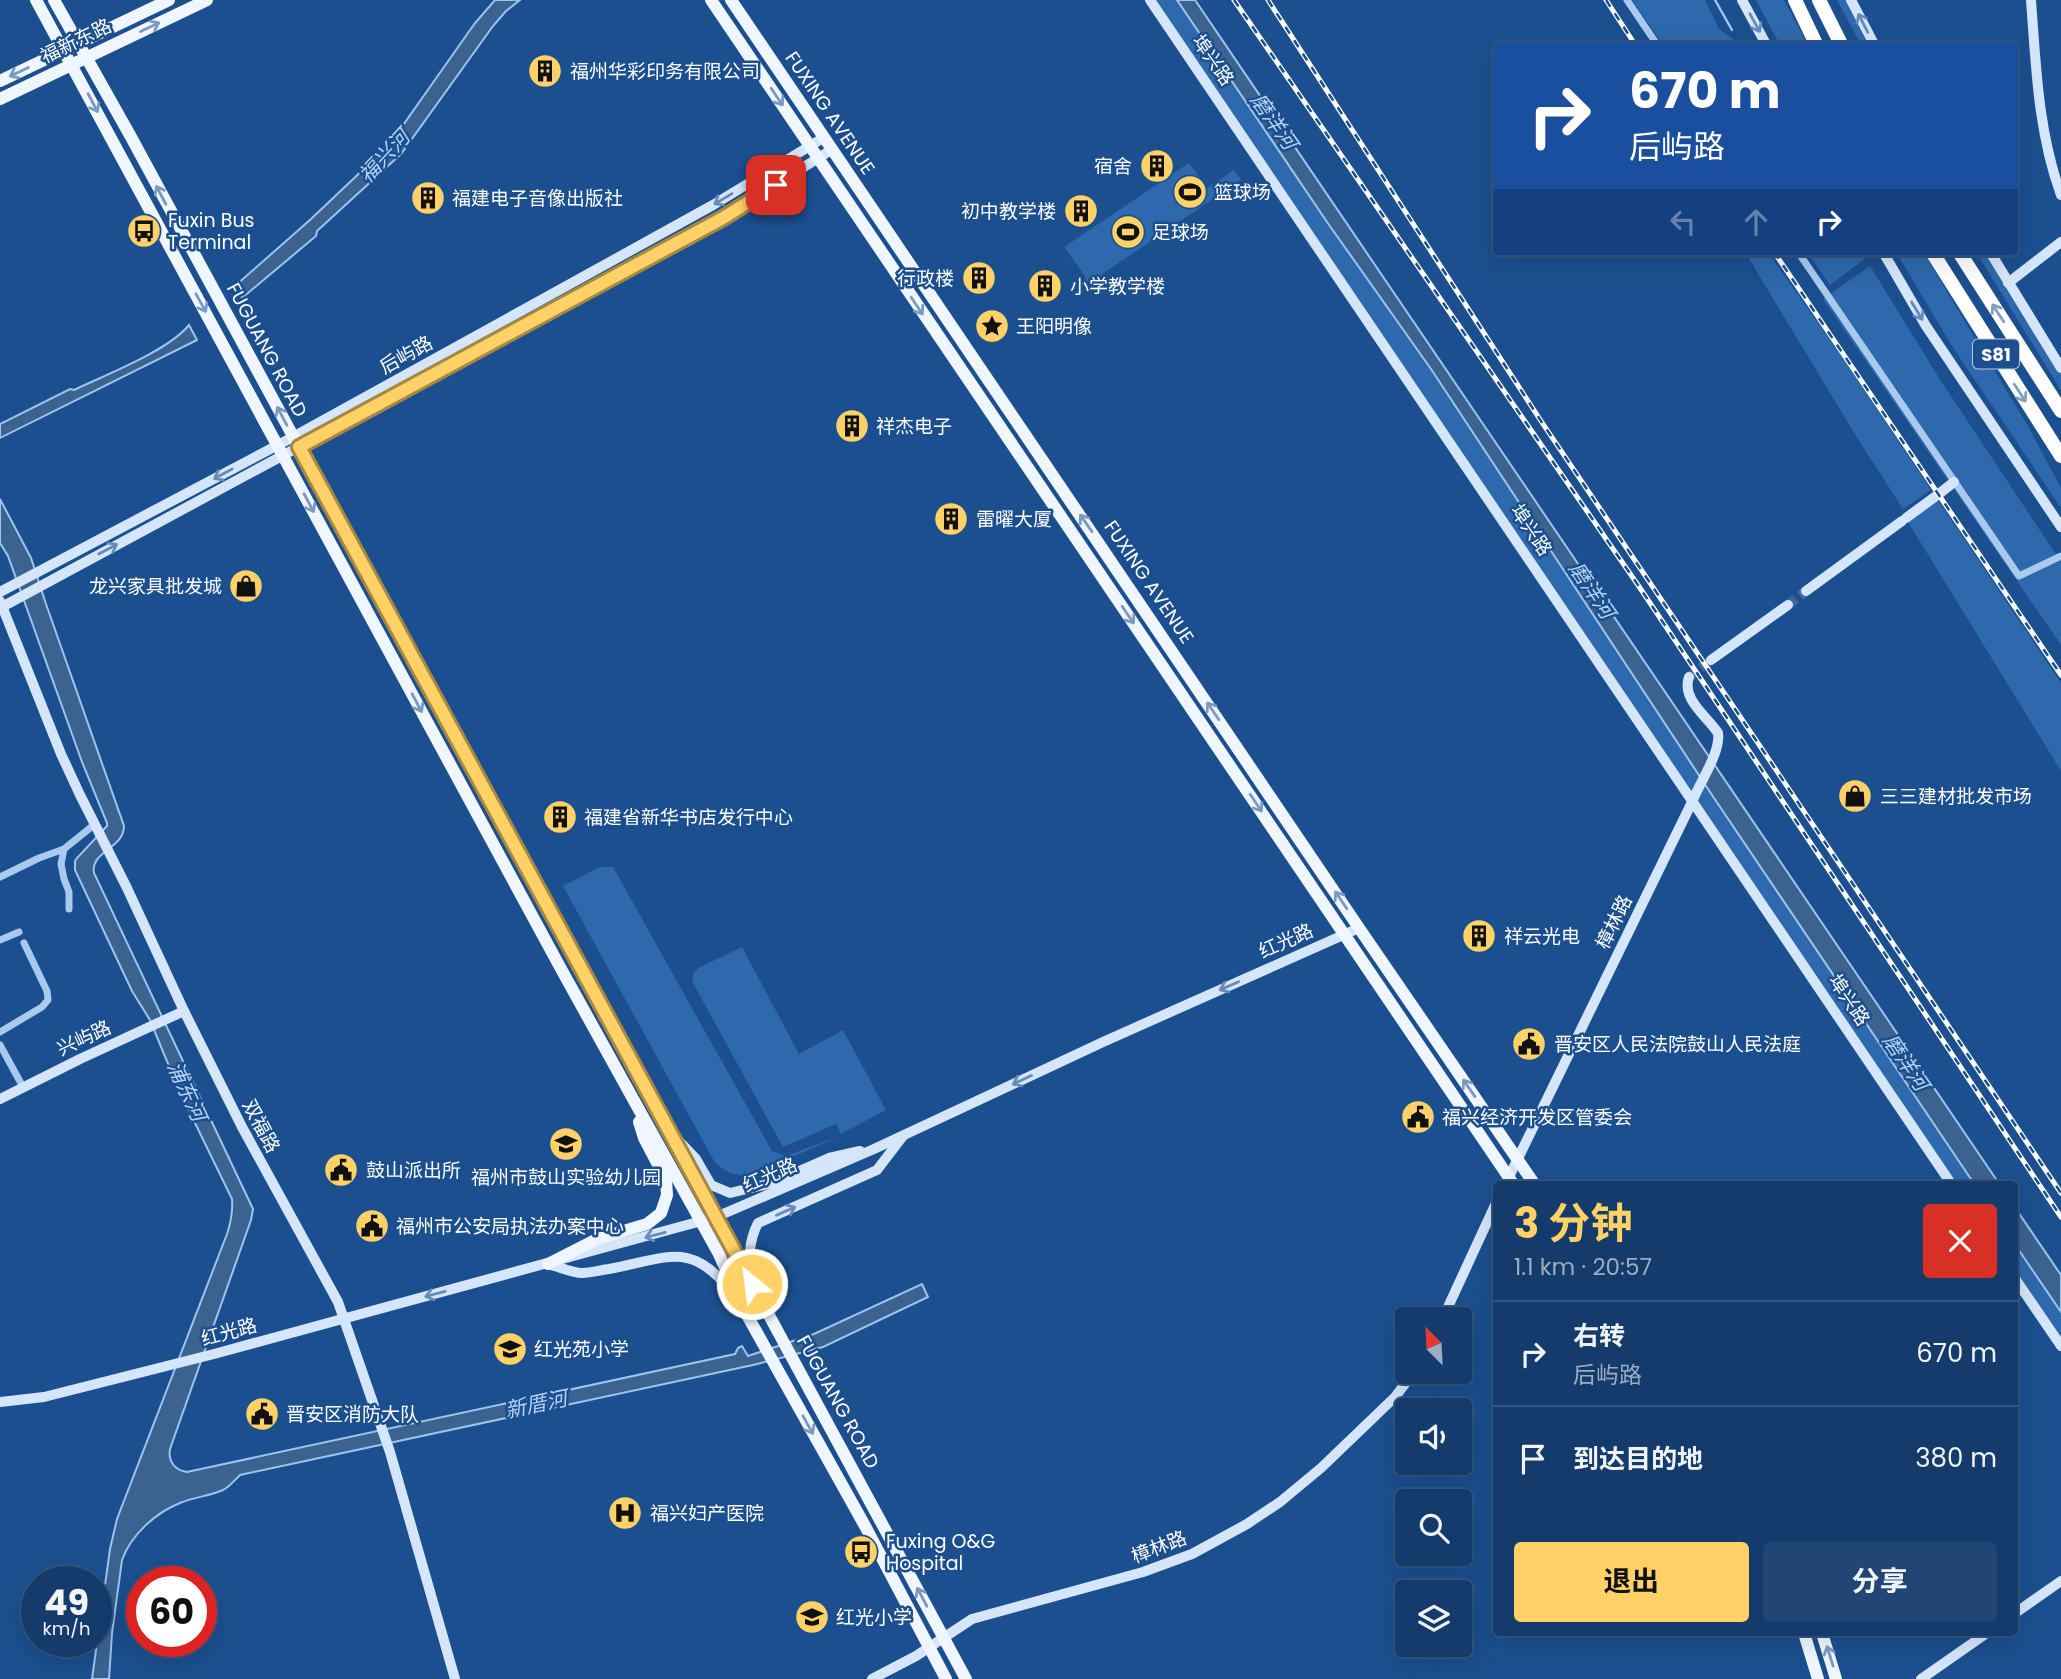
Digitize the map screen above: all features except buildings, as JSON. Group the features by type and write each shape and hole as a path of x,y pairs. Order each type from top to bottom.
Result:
{"highway":[{"path":"1795,0 1815,42"},
{"path":"1819,0 1840,42"},
{"name":"S81","path":"1935,256 2061,456"},
{"name":"S81","path":"1962,256 2061,411"}],"main road":[{"name":"FUGUANG ROAD","path":"36,0 719,1254 761,1341 865,1526 946,1679"},
{"name":"FUGUANG ROAD","path":"54,0 966,1679"},
{"name":"福新东路","path":"0,81 169,0"},
{"name":"福新东路","path":"0,99 207,0"},
{"name":"FUXING AVENUE","path":"711,0 1166,670 1508,1181"},
{"name":"FUXING AVENUE","path":"731,0 1532,1181"},
{"path":"548,1264 597,1239 647,1224 661,1213 667,1195 666,1181 644,1138 631,1095"},
{"path":"1805,1636 1818,1679"},
{"path":"1823,1636 1836,1679"}],"street":[{"name":"埠兴路","path":"1150,0 1949,1181"},
{"path":"1627,0 1655,42"},
{"path":"1742,0 1765,42"},
{"path":"1851,0 1873,42"},
{"path":"2031,0 2042,126 2048,156 2061,195"},
{"name":"后屿路","path":"296,442 713,205 823,138"},
{"name":"后屿路","path":"1,605 281,450 723,218 831,150"},
{"path":"2008,283 2061,242"},
{"path":"1801,256 2019,576 2061,556"},
{"path":"1885,256 1926,326 2061,527"},
{"path":"1992,256 2061,368"},
{"name":"后屿路","path":"0,592 281,450"},
{"path":"1806,591 1954,482"},
{"name":"双福路","path":"1,605 61,754 184,1012 242,1127 334,1293 390,1452 455,1679"},
{"path":"1711,660 1788,605"},
{"name":"樟林路","path":"1509,1181 1716,751 1718,733 1687,691 1689,677"},
{"path":"0,877 64,849 96,827"},
{"path":"64,849 61,864 69,892 69,909"},
{"name":"红光路","path":"0,1402 44,1397 174,1365 716,1217 874,1149 1103,1042 1359,928"},
{"path":"0,940 19,932"},
{"path":"0,1032 42,1007 48,1000 45,986 24,943"},
{"name":"兴屿路","path":"0,1099 184,1012"},
{"path":"0,1045 23,1087"},
{"path":"671,1133 696,1159 711,1185 730,1193 772,1183 829,1158 874,1149"},
{"path":"752,1284 749,1254 758,1223 877,1170 905,1134"},
{"path":"1448,1307 1493,1210"},
{"path":"548,1264 581,1273 672,1256 693,1259 716,1273 743,1306"},
{"path":"2018,1283 2061,1346"},
{"name":"樟林路","path":"872,1679 916,1656 972,1619 1132,1576 1214,1543 1264,1514 1321,1468 1395,1397 1405,1384"},
{"path":"2018,1611 2061,1581"},
{"path":"1922,1679 1983,1636"}],"shaded area":[{"path":"1153,0 1177,0 1327,222 1431,369 1714,798 1972,1181 1952,1181"},
{"path":"1632,0 1705,0 1719,29 1737,42 1661,42"},
{"path":"1756,0 1784,0 1806,42 1778,42"},
{"path":"1837,0 1846,0 1868,42 1859,42"},
{"path":"1189,163 1207,188 1234,170 1241,180 1089,283 1086,282 1085,276 1064,247"},
{"path":"1747,256 1771,256 1931,490 1903,509"},
{"path":"1810,256 1865,256 1866,258 1830,285"},
{"path":"1898,256 1925,256 2028,426 2061,488 2061,508 1952,346"},
{"path":"1978,256 1987,256 2061,373 2061,390"},
{"path":"1870,266 1939,378 2061,562 2061,645 1823,299"},
{"path":"1938,500 2061,683 2061,771 1908,522"},
{"path":"600,867 613,867 772,1151 786,1156 840,1136 751,1175 731,1173 714,1161 563,886"},
{"path":"742,947 799,1054 843,1030 886,1110 841,1134 836,1124 783,1147 693,983 692,976 698,968"},
{"path":"2018,1249 2061,1312 2061,1342 2018,1278"}],"water":[{"name":"福兴河","path":"495,0 520,0 493,26 401,154 317,231 316,236 242,298 235,286 389,145 475,23"},
{"name":"磨洋河","path":"1177,0 1195,0 1997,1181 1972,1181 1714,798 1431,369 1327,222"},
{"path":"189,325 197,340 0,438 0,424 70,389 74,390 135,362 167,344"},
{"path":"0,499 31,558 124,826 119,840 97,860 94,873 253,1209 170,1449 171,1461 175,1467 187,1472 735,1354 742,1346 748,1356 814,1334 922,1284 928,1297 823,1347 753,1365 240,1475 223,1490 171,1507 145,1526 131,1542 122,1560 112,1633 112,1566 108,1566 117,1519 227,1234 232,1199 178,1088 150,1020 132,991 75,870 77,858 107,823 82,762 8,556 0,543"},
{"path":"2018,1212 2061,1275 2061,1312 2018,1249"},
{"path":"95,1657 110,1657 109,1679 92,1679"}],"waterway":[{"path":"1715,0 1732,30"}],"tunnel":[{"path":"1788,605 1806,591"},
{"path":"1689,677 1711,660"}],"railway":[{"path":"1234,0 1640,588 2061,1217"},
{"path":"1268,0 1541,421 2061,1193"},
{"path":"1606,0 1633,42"},
{"path":"1777,256 2061,675"}],"place":[{"name":"福州华彩印务有限公司","path":"545,71"},
{"name":"宿舍","path":"1157,166"},
{"name":"篮球场","path":"1190,192"},
{"name":"福建电子音像出版社","path":"428,198"},
{"name":"初中教学楼","path":"1081,211"},
{"name":"Fuxin Bus Terminal","path":"144,231"},
{"name":"足球场","path":"1128,232"},
{"name":"行政楼","path":"979,278"},
{"name":"小学教学楼","path":"1045,286"},
{"name":"王阳明像","path":"992,326"},
{"name":"祥杰电子","path":"852,426"},
{"name":"雷曜大厦","path":"951,519"},
{"name":"龙兴家具批发城","path":"246,586"},
{"name":"三三建材批发市场","path":"1855,796"},
{"name":"福建省新华书店发行中心","path":"560,817"},
{"name":"祥云光电","path":"1479,936"},
{"name":"晋安区人民法院鼓山人民法庭","path":"1529,1044"},
{"name":"福兴经济开发区管委会","path":"1418,1117"},
{"name":"福州市鼓山实验幼儿园","path":"566,1144"},
{"name":"鼓山派出所","path":"341,1170"},
{"name":"福州市公安局执法办案中心","path":"372,1226"},
{"name":"红光苑小学","path":"510,1349"},
{"name":"晋安区消防大队","path":"262,1414"},
{"name":"福兴妇产医院","path":"625,1513"},
{"name":"Fuxing O&G Hospital","path":"861,1552"},
{"name":"红光小学","path":"812,1617"}],"route":[{"path":"752,1284 299,447 723,218 776,185"}],"water label":[{"name":"浦东河","path":"187,1091"},
{"name":"新厝河","path":"536,1404"}]}
